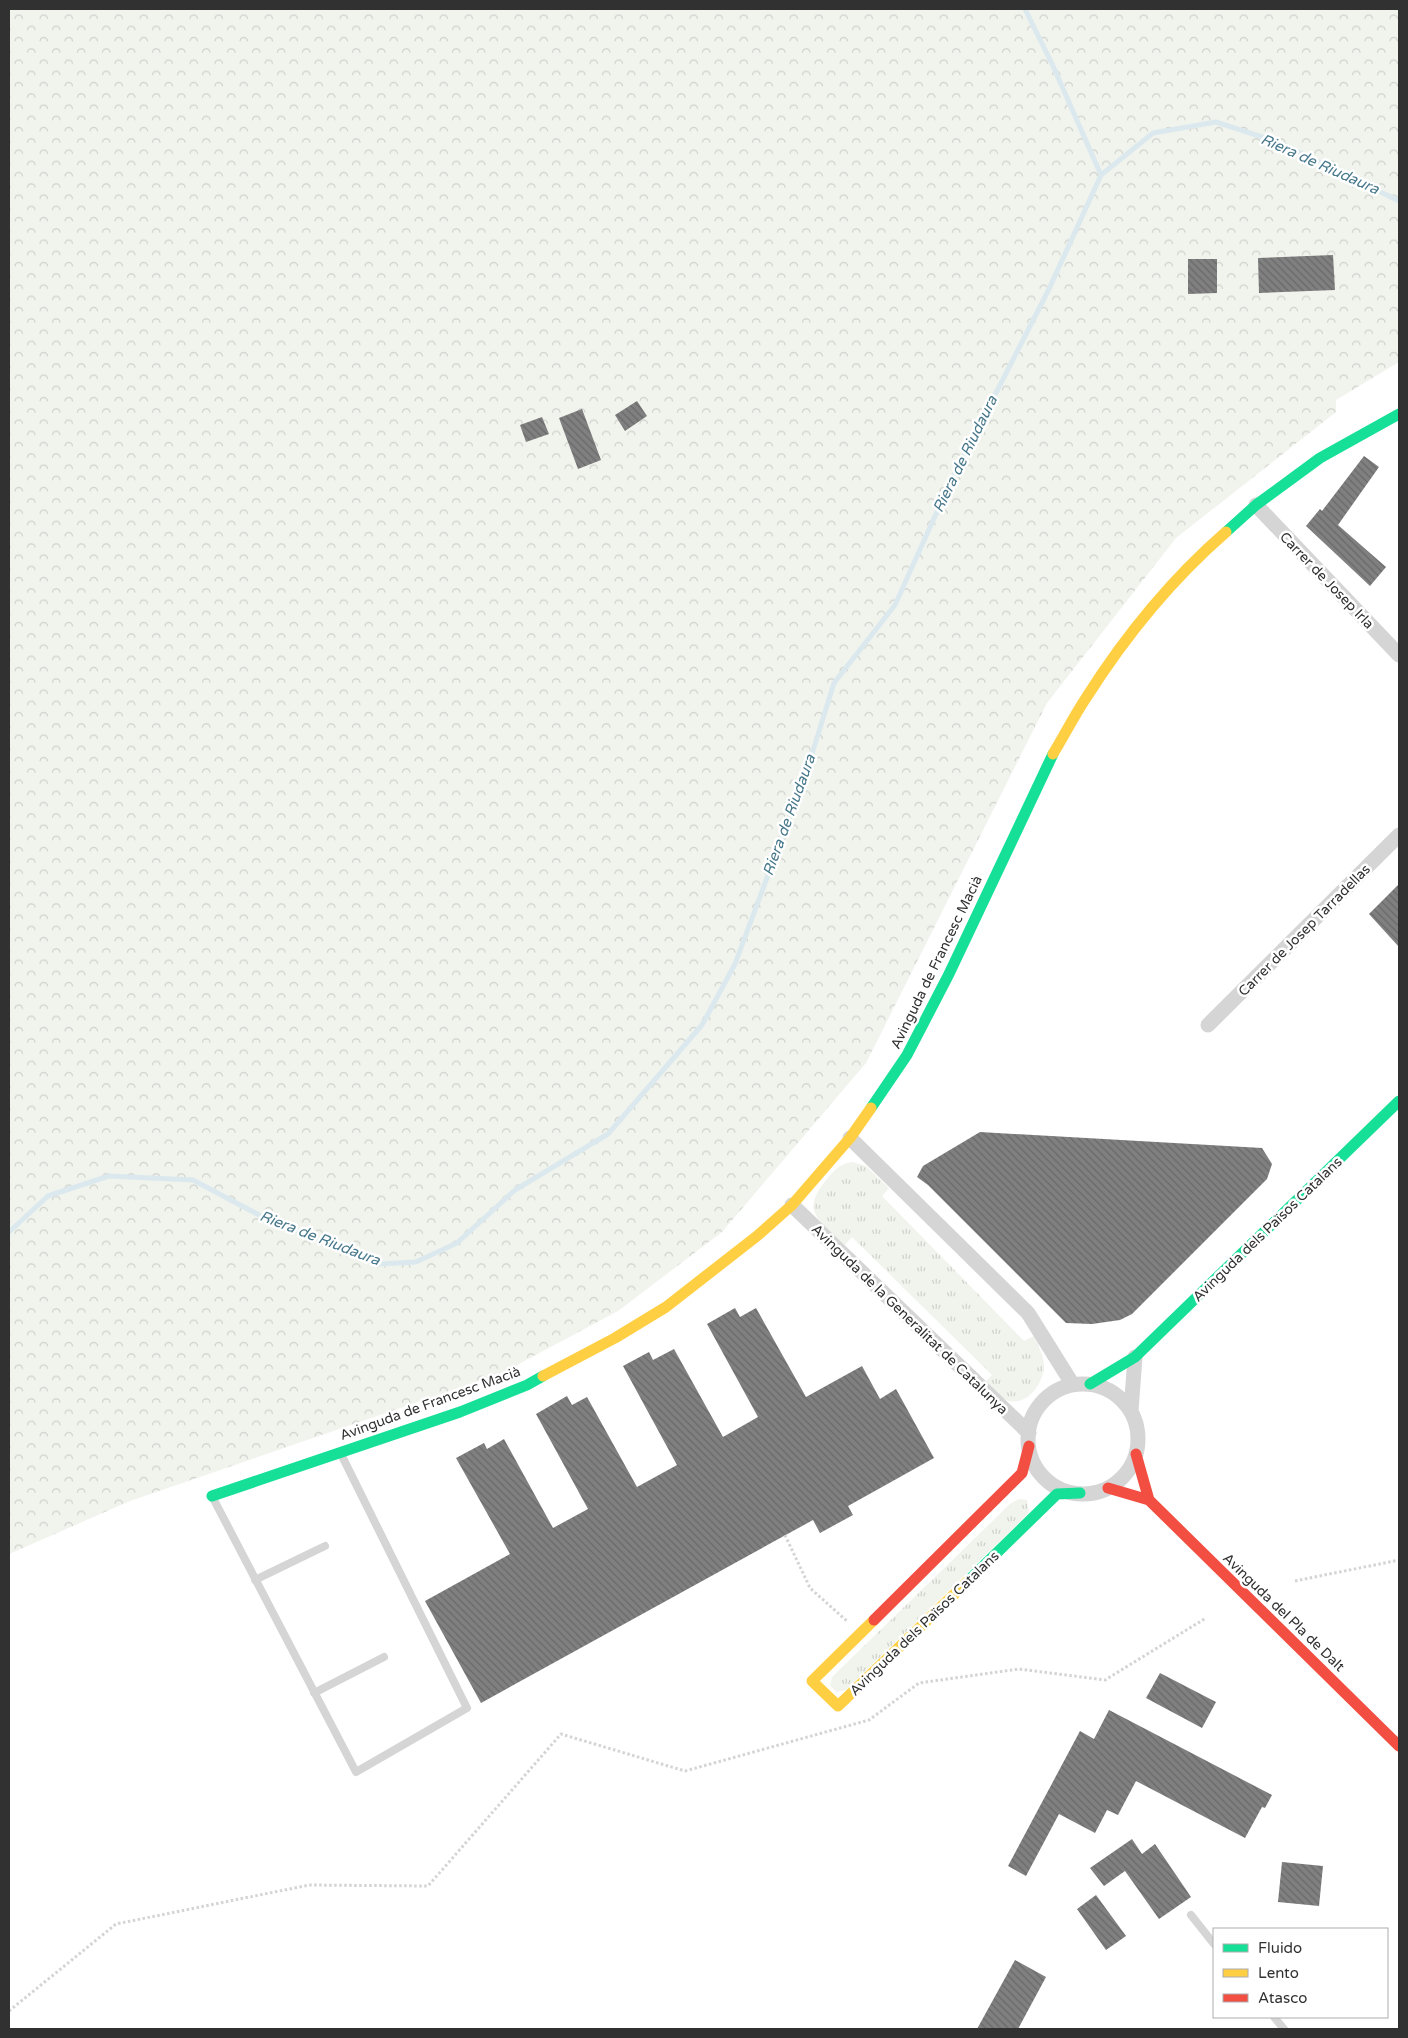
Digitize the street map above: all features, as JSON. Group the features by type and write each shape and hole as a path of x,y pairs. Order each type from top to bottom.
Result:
{"street":[{"name":"Avinguda de Francesc Macià","path":"212,1496 460,1412 527,1385 615,1338 666,1307 757,1236 792,1205 850,1138 907,1055 949,974 1045,769 1085,700 1111,661 1153,608 1210,546 1256,505 1320,458 1399,414"},
{"name":"Carrer de Josep Irla","path":"1256,505 1399,655"},
{"name":"Carrer de Josep Tarradellas","path":"1208,1025 1399,835"},
{"name":"Avinguda dels Països Catalans","path":"1090,1384 1135,1357 1399,1101"},
{"path":"850,1138 1028,1313 1073,1385"},
{"name":"Avinguda de la Generalitat de Catalunya","path":"792,1205 1029,1440"},
{"path":"1131,1411 1135,1357"},
{"path":"1090,1384 1107,1389 1120,1398 1131,1411 1137,1424 1138,1439 1136,1454 1126,1474 1108,1488 1089,1493 1080,1493 1058,1487 1040,1473 1033,1460 1029,1440 1036,1411 1046,1399 1058,1390 1073,1385 1090,1384"},
{"name":"Avinguda dels Països Catalans","path":"1029,1440 1022,1473 812,1681 838,1706 1057,1494 1080,1493"},
{"name":"Avinguda del Pla de Dalt","path":"1136,1454 1149,1500"},
{"name":"Avinguda del Pla de Dalt","path":"1108,1488 1149,1500 1399,1746"}],"lane":[{"path":"212,1496 356,1772 467,1708 339,1452"},
{"path":"256,1580 325,1546"},
{"path":"314,1693 384,1657"},
{"path":"1191,1915 1213,1943"},
{"path":"1275,2018 1284,2029"}],"path":[{"path":"785,1535 810,1588 861,1633"},
{"path":"1295,1581 1399,1560"},
{"path":"9,2011 116,1924 310,1885 428,1886 561,1734 684,1772 869,1720 919,1683 1019,1669 1105,1680 1206,1618"}],"green space":[{"path":"9,9 1399,9 1399,362 1336,400 1336,412 1176,538 1047,703 866,1063 722,1232 618,1311 502,1373 130,1501 9,1554"},
{"path":"852,1162 866,1166 889,1188 882,1196 1024,1341 1034,1336 1042,1355 1044,1366 1041,1380 1027,1397 1013,1402 997,1395 985,1382 992,1375 852,1237 845,1245 821,1222 814,1208 814,1200 819,1190 837,1168"},
{"path":"1019,1499 1027,1500 1029,1513 846,1690 837,1692 830,1686 832,1677 1010,1504"}],"building":[{"path":"1333,255 1335,290 1259,293 1258,258"},
{"path":"1188,259 1217,259 1217,293 1188,294"},
{"path":"637,401 647,416 625,431 615,415"},
{"path":"582,409 601,460 578,469 559,418"},
{"path":"542,417 549,434 526,442 520,425"},
{"path":"1364,456 1379,467 1338,525 1386,567 1370,586 1306,526 1320,509 1322,511"},
{"path":"1399,884 1399,947 1369,914"},
{"path":"980,1132 1262,1148 1272,1164 1267,1179 1132,1314 1120,1320 1092,1324 1066,1323 928,1185 917,1177 923,1166"},
{"path":"735,1308 740,1317 756,1308 806,1397 862,1366 880,1399 896,1389 934,1458 848,1506 853,1515 820,1533 813,1520 481,1703 425,1601 510,1554 456,1458 484,1443 487,1449 504,1439 553,1528 588,1509 536,1414 567,1396 572,1405 587,1397 637,1487 677,1465 623,1366 649,1352 653,1360 674,1349 723,1437 758,1417 707,1324"},
{"path":"1160,1673 1216,1702 1202,1728 1146,1698"},
{"path":"1109,1710 1272,1795 1265,1808 1262,1807 1245,1838 1136,1781 1118,1815 1107,1810 1095,1833 1059,1814 1026,1876 1008,1866 1080,1731 1094,1739"},
{"path":"1132,1839 1142,1854 1155,1844 1191,1897 1159,1919 1125,1871 1104,1886 1090,1868"},
{"path":"1282,1862 1323,1866 1319,1906 1278,1902"},
{"path":"1096,1895 1126,1936 1106,1950 1077,1909"},
{"path":"1015,1960 1046,1977 1018,2029 977,2029"}],"waterway":[{"path":"1025,9 1053,66 1101,175"},
{"name":"Riera de Riudaura","path":"9,1232 48,1196 109,1176 193,1180 259,1215 380,1264 416,1262 457,1243 515,1190 608,1134 702,1025 735,964 807,770 834,683 895,605 949,485 1049,289 1101,175 1153,133 1216,122 1278,142 1399,201"}],"traffic: fast":[{"path":"1226,532 1256,505 1320,458 1399,414"},
{"path":"871,1108 907,1055 949,974 1053,754"},
{"path":"1090,1384 1135,1357 1399,1101"},
{"path":"212,1496 460,1412 527,1385 543,1376"},
{"path":"969,1580 1057,1494 1080,1493"}],"traffic: slow":[{"path":"1053,754 1077,712 1116,653 1168,589 1226,532"},
{"path":"543,1376 615,1338 666,1307 757,1236 792,1205 850,1138 871,1108"},
{"path":"874,1620 812,1681 838,1706 969,1580"}],"traffic: jam":[{"path":"874,1620 1022,1473 1029,1446"},
{"path":"1136,1454 1149,1500"},
{"path":"1108,1488 1149,1500 1399,1746"}]}
